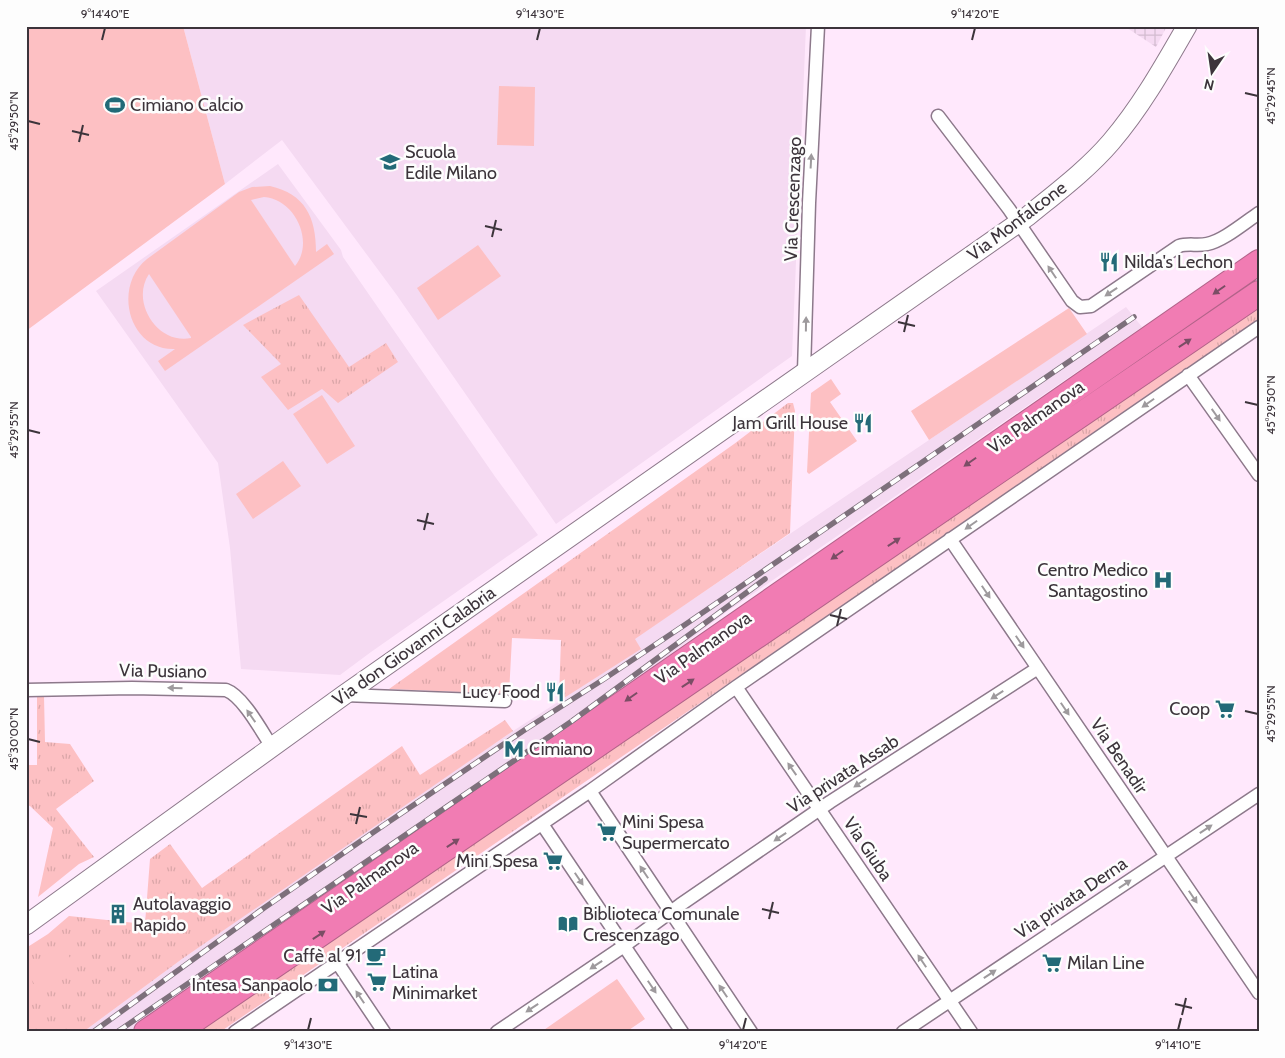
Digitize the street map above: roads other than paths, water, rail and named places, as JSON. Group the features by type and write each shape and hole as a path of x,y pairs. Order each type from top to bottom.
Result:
{"highway":[{"name":"Via Palmanova","path":"146,1032 1259,262"},
{"name":"Via Palmanova","path":"177,1032 1259,293"}],"street":[{"name":"Via Crescenzago","path":"804,372 809,203 818,26"},
{"name":"Via Monfalcone","path":"804,372 1018,223 1078,174 1111,141 1145,96 1187,26"},
{"path":"938,116 1018,223 1076,305 1091,306 1179,246 1190,244 1202,245 1214,242 1259,213"},
{"path":"235,1032 590,791 736,687 1259,327"},
{"name":"Via don Giovanni Calabria","path":"26,925 344,695 804,372"},
{"path":"1188,375 1259,474"},
{"name":"Via Benadir","path":"950,539 1259,993"},
{"name":"Via privata Assab","path":"497,1032 820,809 1038,668"},
{"name":"Via Giuba","path":"736,687 971,1032"},
{"name":"Via Pusiano","path":"26,690 132,688 226,690 237,697 272,747"},
{"path":"344,695 505,701"},
{"path":"590,791 751,1032"},
{"name":"Via privata Derna","path":"903,1032 1259,794"},
{"path":"542,824 682,1032"},
{"path":"337,962 384,1032"}],"railway":[{"path":"93,1032 264,908 384,825 686,624 1134,317"},
{"path":"117,1032 572,721 765,579"}],"place":[{"name":"Cimiano Calcio","path":"115,105"},
{"name":"Scuola Edile Milano","path":"390,162"},
{"name":"Nilda's Lechon","path":"1109,262"},
{"name":"Jam Grill House","path":"863,423"},
{"name":"Centro Medico Santagostino","path":"1163,580"},
{"name":"Lucy Food","path":"555,692"},
{"name":"Coop","path":"1225,709"},
{"name":"Cimiano","path":"514,749"},
{"name":"Mini Spesa Supermercato","path":"607,832"},
{"name":"Mini Spesa","path":"553,861"},
{"name":"Autolavaggio Rapido","path":"118,914"},
{"name":"Biblioteca Comunale Crescenzago","path":"568,924"},
{"name":"Caffè al 91","path":"376,956"},
{"name":"Milan Line","path":"1052,963"},
{"name":"Latina Minimarket","path":"377,982"},
{"name":"Intesa Sanpaolo","path":"328,985"}]}
